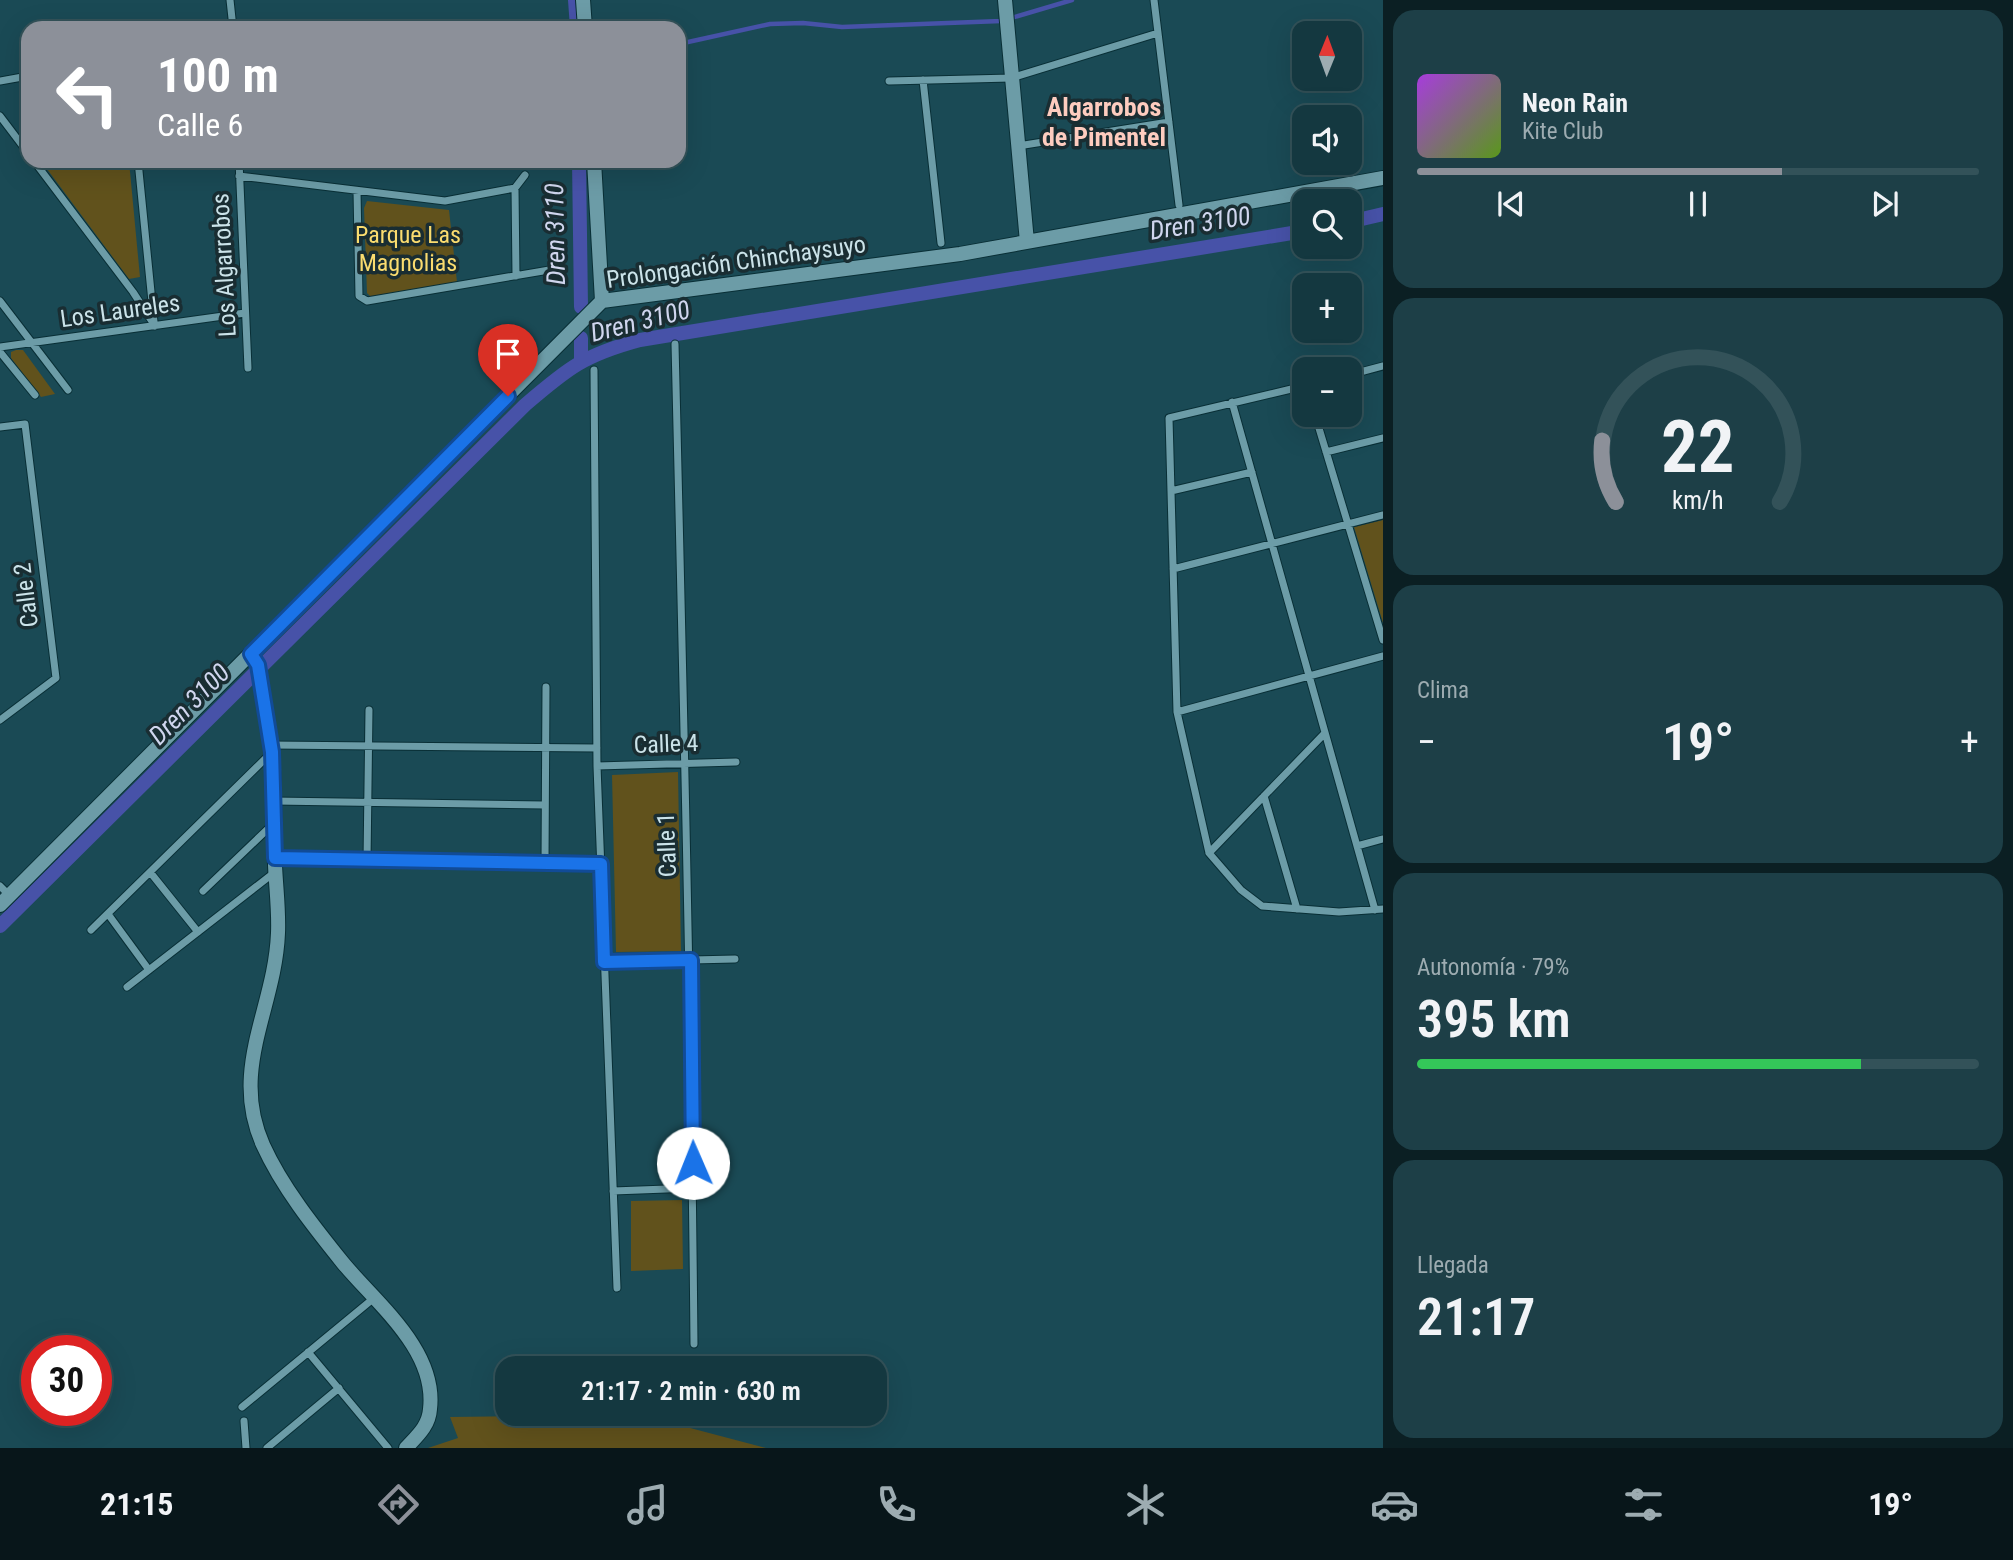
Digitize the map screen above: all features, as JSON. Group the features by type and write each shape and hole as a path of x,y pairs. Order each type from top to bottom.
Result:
{"street":[{"path":"230,0 232,21"},
{"path":"583,0 584,21"},
{"path":"1154,0 1179,205"},
{"path":"1006,13 1027,242"},
{"path":"889,81 1011,78 1158,33"},
{"path":"0,81 21,77"},
{"path":"923,80 941,243"},
{"path":"0,117 21,144"},
{"path":"1017,146 1169,122"},
{"path":"39,168 133,292 155,326"},
{"path":"139,168 155,326"},
{"name":"Los Algarrobos","path":"239,168 248,368"},
{"path":"593,168 602,301"},
{"path":"516,276 515,188 525,175"},
{"path":"239,176 445,201 515,188"},
{"name":"Prolongación Chinchaysuyo","path":"3,895 254,659 602,301 960,254 1383,178"},
{"path":"356,191 359,296 367,302 561,268"},
{"path":"0,301 68,390"},
{"name":"Los Laureles","path":"0,349 33,342 245,313"},
{"name":"Calle 1","path":"675,344 683,763 691,960 694,1344"},
{"path":"0,349 35,395"},
{"path":"1362,372 1383,366"},
{"path":"594,370 597,766 617,1288"},
{"path":"1232,402 1357,846 1379,909 1339,912 1262,906 1241,890 1209,853 1177,712 1170,418 1232,402 1292,389"},
{"name":"Calle 2","path":"0,427 25,424 56,678 0,720"},
{"path":"1319,427 1383,640"},
{"path":"1326,452 1383,438"},
{"path":"1171,491 1252,472"},
{"path":"1173,569 1383,515"},
{"path":"1177,712 1383,656"},
{"path":"254,659 261,682 271,749 277,948 268,1001 250,1066 252,1111 262,1143 279,1174 321,1234 415,1349 429,1389 430,1409 426,1424 406,1448"},
{"path":"545,863 546,687"},
{"path":"367,861 369,710"},
{"path":"1209,853 1325,733"},
{"path":"91,930 271,749 368,746 597,748"},
{"name":"Calle 4","path":"597,766 736,762"},
{"path":"1264,796 1297,909"},
{"path":"273,801 545,805"},
{"path":"203,891 274,823"},
{"path":"1357,846 1383,839"},
{"path":"127,987 198,932 275,865 367,861 601,864"},
{"path":"150,872 198,932"},
{"path":"107,914 149,970"},
{"path":"604,962 735,959"},
{"path":"613,1191 693,1188"},
{"path":"242,1407 374,1298"},
{"path":"308,1352 388,1448"},
{"path":"267,1448 339,1388"},
{"path":"244,1421 246,1448"}],"green space":[{"path":"46,168 130,168 140,277 129,279"},
{"name":"Parque Las Magnolias","path":"367,201 449,210 457,282 372,298 367,293 364,208"},
{"path":"23,350 55,394 41,397 11,358 11,352"},
{"path":"1383,520 1383,623 1354,527"},
{"path":"678,772 681,951 616,952 612,775"},
{"path":"682,1200 683,1269 631,1271 631,1201"},
{"path":"450,1417 495,1417 495,1426 683,1426 766,1448 428,1448 458,1438"}],"waterway":[{"name":"Dren 3110","path":"575,0 576,21"},
{"path":"686,42 770,24 803,23 842,27 1001,21 1072,0"},
{"name":"Dren 3110","path":"579,168 581,307"},
{"name":"Dren 3100","path":"1362,219 1383,214"},
{"name":"Dren 3100","path":"0,926 525,405 553,381 590,357 640,340 1292,233"},
{"name":"Dren 3110","path":"581,338 581,361"}],"district":[{"name":"Algarrobos de Pimentel","path":"1104,122"}],"route":[{"path":"508,396 251,654 258,665 272,752 275,858 601,864 604,962 691,960 693,1163"}]}
